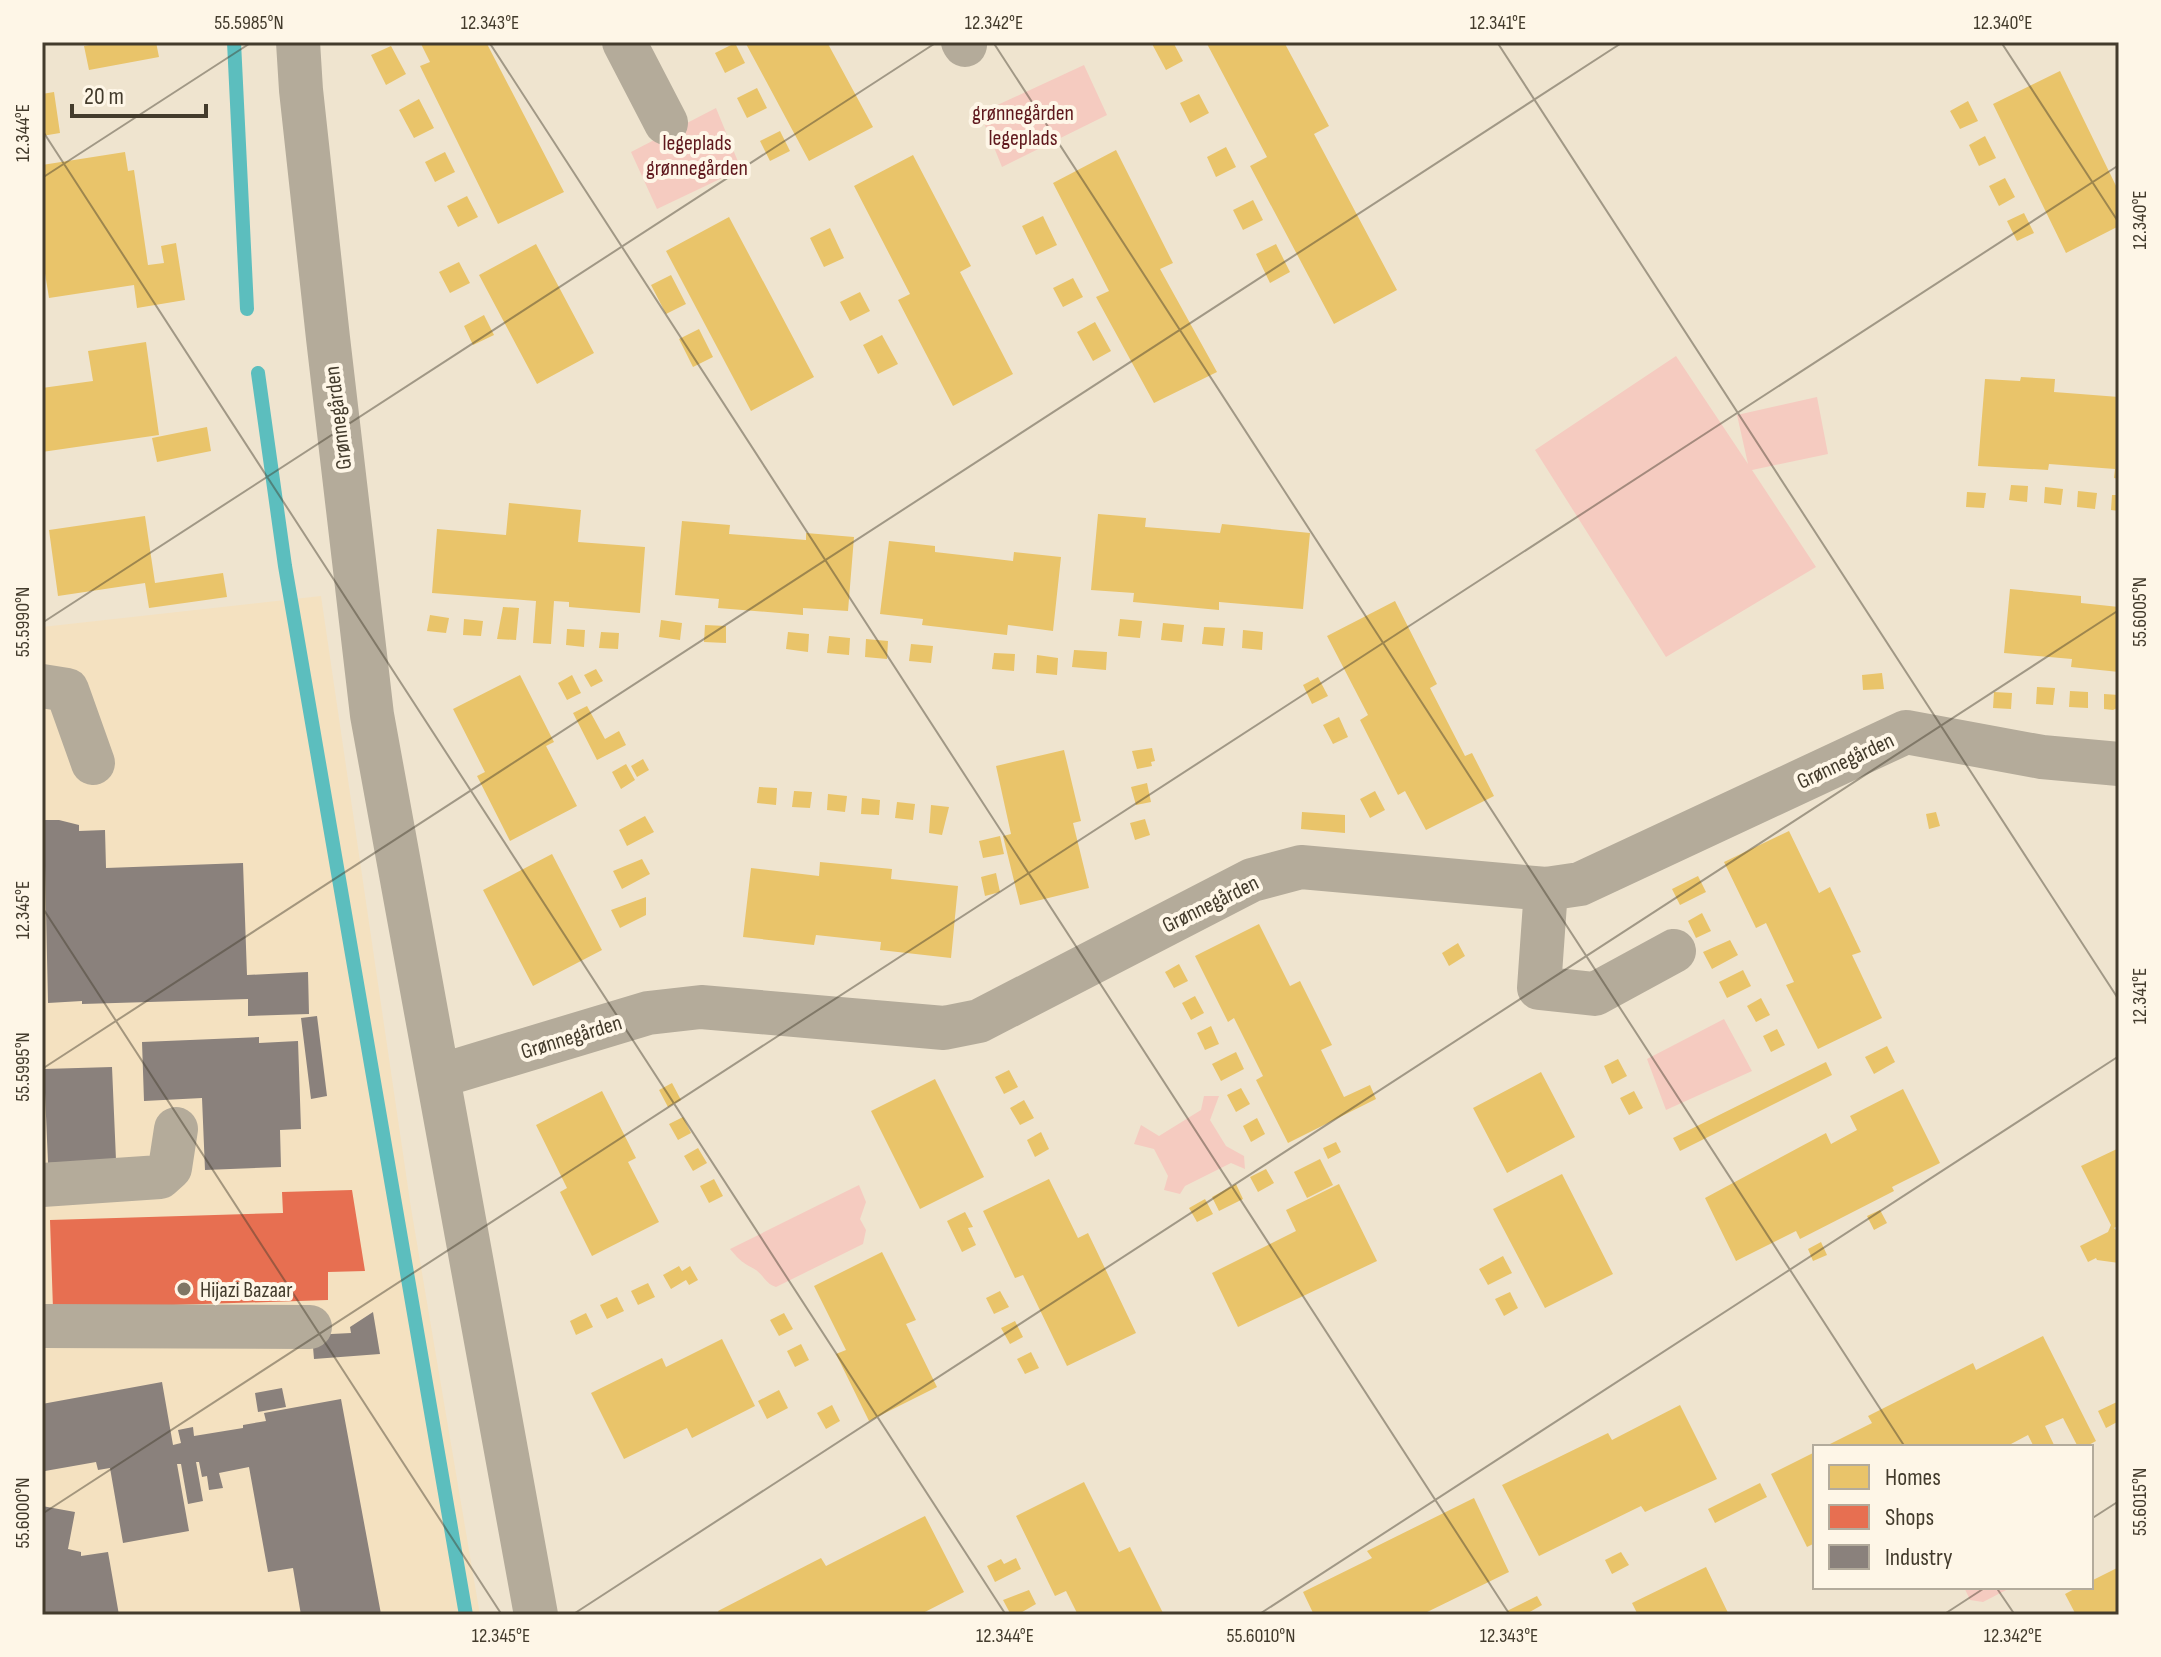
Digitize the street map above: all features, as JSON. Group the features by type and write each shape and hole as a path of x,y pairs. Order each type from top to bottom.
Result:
{"street":[{"name":"Grønnegården","path":"298,42 328,338 371,705 536,1615"},
{"path":"624,42 666,123"},
{"path":"42,686 67,690 93,763"},
{"name":"Grønnegården","path":"439,1076 648,1013 701,1007 944,1028 979,1021 1252,880 1301,867 1546,889 1580,884 1906,732 2042,757 2119,764"},
{"path":"1546,889 1539,988 1595,994 1674,951"},
{"path":"42,1185 160,1177 170,1168 176,1129"},
{"path":"42,1326 310,1327"}],"shaded area":[{"path":"321,596 411,1208 480,1615 42,1615 42,627"}],"green space":[{"name":"grønnegården legeplads","path":"1084,65 1107,115 1002,167 980,113"},
{"name":"legeplads grønnegården","path":"716,108 741,169 657,209 631,152"},
{"path":"1676,356 1748,464 1737,415 1817,397 1828,454 1752,470 1816,567 1666,657 1535,450"},
{"path":"1724,1019 1752,1071 1666,1110 1647,1059"},
{"path":"1204,1096 1219,1096 1210,1120 1226,1146 1244,1156 1245,1169 1231,1163 1185,1186 1180,1194 1164,1190 1168,1176 1154,1149 1134,1144 1141,1125 1159,1136 1201,1110"},
{"path":"859,1185 866,1202 860,1219 866,1230 863,1244 776,1287 730,1249"},
{"path":"1965,1589 2008,1589 1983,1602 1970,1600"}],"building: Homes":[{"path":"105,42 156,42 159,57 89,70 84,46"},
{"path":"420,42 486,42 564,192 498,224 420,66 430,62"},
{"path":"745,42 827,42 873,127 809,161"},
{"path":"1151,42 1173,42 1183,61 1166,70"},
{"path":"1206,42 1284,42 1329,126 1314,134 1397,290 1334,324 1250,166 1267,157"},
{"path":"735,43 745,63 725,73 715,53"},
{"path":"391,46 406,74 386,85 371,55"},
{"path":"2060,71 2119,192 2119,226 2066,253 1993,104"},
{"path":"757,88 767,108 747,118 737,98"},
{"path":"54,92 60,133 42,136 42,94"},
{"path":"1199,94 1209,113 1190,123 1180,103"},
{"path":"419,99 434,128 414,138 399,110"},
{"path":"1968,101 1978,121 1960,129 1950,111"},
{"path":"780,131 790,151 770,161 760,141"},
{"path":"1985,136 1996,158 1979,166 1969,145"},
{"path":"1226,147 1236,167 1216,177 1207,157"},
{"path":"1116,150 1173,263 1160,269 1217,372 1154,403 1096,297 1109,291 1053,183"},
{"path":"125,152 128,171 134,170 148,265 164,263 161,246 176,243 185,300 137,308 134,285 49,298 42,255 42,165"},
{"path":"445,152 455,172 435,182 425,162"},
{"path":"913,155 971,266 960,272 1013,374 953,406 898,300 910,294 854,186"},
{"path":"2005,178 2015,197 1999,206 1989,186"},
{"path":"467,196 478,217 458,227 447,206"},
{"path":"1253,200 1263,220 1243,230 1233,210"},
{"path":"2024,213 2034,233 2017,241 2007,221"},
{"path":"1043,216 1057,245 1036,255 1022,226"},
{"path":"729,217 814,377 751,411 666,251"},
{"path":"830,228 844,258 824,267 810,238"},
{"path":"536,244 594,353 537,384 479,275"},
{"path":"1276,244 1290,272 1270,283 1256,254"},
{"path":"459,262 470,283 450,293 439,272"},
{"path":"671,275 686,304 666,314 651,285"},
{"path":"1073,278 1083,297 1063,307 1053,288"},
{"path":"860,292 870,311 850,321 840,302"},
{"path":"484,315 494,335 473,345 464,326"},
{"path":"1095,322 1111,351 1093,361 1077,332"},
{"path":"699,329 713,357 693,367 679,339"},
{"path":"882,335 898,364 878,374 863,345"},
{"path":"146,342 159,435 42,452 42,388 93,381 88,351"},
{"path":"2021,377 2055,379 2054,392 2119,397 2119,479 2114,478 2115,469 2049,464 2048,470 1978,466 1985,379 2020,381"},
{"path":"207,427 211,451 157,462 152,438"},
{"path":"2011,485 2028,486 2027,502 2009,500"},
{"path":"2045,487 2063,489 2061,505 2044,503"},
{"path":"2078,491 2097,493 2095,509 2077,507"},
{"path":"1967,492 1986,493 1984,508 1966,507"},
{"path":"2112,495 2119,495 2119,511 2111,510"},
{"path":"509,503 581,510 578,542 645,547 640,613 569,607 569,602 554,601 551,644 533,643 536,601 432,593 437,529 506,535"},
{"path":"1098,514 1146,518 1145,527 1220,533 1222,524 1310,533 1303,609 1219,602 1219,610 1133,602 1134,593 1091,590"},
{"path":"145,516 155,583 223,573 227,597 149,608 145,583 58,596 49,530"},
{"path":"682,521 730,525 729,534 806,540 806,533 854,537 848,611 803,608 803,615 718,608 719,599 675,595"},
{"path":"889,541 935,546 935,552 1013,561 1014,552 1061,557 1053,631 1008,625 1007,635 922,625 923,619 880,614"},
{"path":"2010,589 2081,596 2081,603 2119,607 2119,672 2071,667 2072,659 2004,653"},
{"path":"1395,601 1437,684 1430,688 1465,756 1472,753 1494,796 1426,830 1405,791 1398,795 1360,720 1368,715 1327,636"},
{"path":"503,607 519,608 516,640 497,639"},
{"path":"430,615 449,618 446,633 427,631"},
{"path":"464,619 483,621 481,636 463,635"},
{"path":"1120,619 1142,621 1140,638 1118,636"},
{"path":"661,620 682,623 680,640 659,637"},
{"path":"1163,623 1184,625 1182,642 1161,640"},
{"path":"705,625 726,626 726,643 704,642"},
{"path":"1204,627 1225,628 1223,646 1202,644"},
{"path":"567,629 585,630 584,647 566,645"},
{"path":"1243,630 1263,632 1262,650 1242,648"},
{"path":"601,632 619,633 618,649 599,648"},
{"path":"788,632 809,634 808,652 786,649"},
{"path":"829,636 850,638 849,655 827,653"},
{"path":"866,639 888,641 887,659 865,657"},
{"path":"911,644 933,646 931,663 909,661"},
{"path":"1074,650 1107,652 1106,670 1072,667"},
{"path":"994,653 1015,654 1014,671 992,669"},
{"path":"1037,655 1058,658 1057,675 1036,673"},
{"path":"596,669 603,681 591,687 584,675"},
{"path":"1882,673 1884,689 1863,690 1862,675"},
{"path":"520,675 554,742 546,746 577,806 510,841 477,776 485,772 453,709"},
{"path":"572,675 581,693 567,700 558,683"},
{"path":"1318,677 1328,696 1312,704 1303,685"},
{"path":"2037,687 2055,688 2053,705 2036,704"},
{"path":"2070,691 2088,692 2088,708 2069,707"},
{"path":"1994,692 2012,693 2011,709 1993,708"},
{"path":"2104,694 2119,695 2119,707 2104,709"},
{"path":"587,706 605,739 619,731 626,745 597,760 573,713"},
{"path":"1339,717 1348,737 1333,744 1323,725"},
{"path":"1152,748 1155,761 1151,762 1152,766 1137,769 1132,751"},
{"path":"1064,750 1081,821 1073,823 1089,888 1020,905 1003,836 1011,834 996,766"},
{"path":"643,759 649,770 637,777 631,766"},
{"path":"626,764 635,780 621,789 612,772"},
{"path":"1147,783 1151,802 1136,805 1131,787"},
{"path":"759,787 777,788 776,805 757,803"},
{"path":"794,791 812,792 810,808 792,807"},
{"path":"1375,791 1385,810 1370,818 1360,799"},
{"path":"828,794 847,796 845,812 827,810"},
{"path":"862,798 880,800 879,815 861,814"},
{"path":"897,802 915,804 913,820 895,818"},
{"path":"931,805 949,807 942,835 929,833"},
{"path":"1302,812 1345,815 1345,833 1301,829"},
{"path":"1936,812 1940,826 1929,829 1926,814"},
{"path":"645,816 654,832 627,846 619,830"},
{"path":"1145,819 1150,835 1135,840 1130,823"},
{"path":"1789,831 1819,893 1830,887 1861,952 1852,955 1882,1018 1818,1049 1786,985 1794,982 1766,923 1756,928 1724,862"},
{"path":"1000,836 1004,854 983,858 979,841"},
{"path":"552,854 602,950 533,986 483,890"},
{"path":"642,859 650,874 622,889 613,871"},
{"path":"820,862 892,869 891,879 958,886 951,958 880,950 881,942 816,935 814,945 743,937 751,868 819,876"},
{"path":"996,873 1000,892 985,896 981,877"},
{"path":"1698,876 1706,892 1680,905 1672,889"},
{"path":"646,897 646,915 620,928 611,910"},
{"path":"1702,913 1711,931 1696,938 1688,921"},
{"path":"1259,924 1290,986 1300,981 1332,1045 1321,1050 1344,1097 1370,1085 1376,1099 1288,1143 1256,1080 1263,1076 1234,1018 1228,1022 1195,956"},
{"path":"1730,940 1738,955 1712,969 1703,952"},
{"path":"1458,943 1465,956 1449,966 1442,953"},
{"path":"1179,964 1188,981 1174,988 1165,972"},
{"path":"1743,970 1751,986 1727,998 1719,982"},
{"path":"1195,996 1204,1013 1191,1020 1182,1003"},
{"path":"1761,998 1770,1015 1756,1022 1747,1006"},
{"path":"1211,1026 1219,1044 1205,1050 1197,1033"},
{"path":"1777,1029 1785,1045 1771,1052 1763,1036"},
{"path":"1887,1046 1895,1062 1874,1074 1865,1057"},
{"path":"1236,1052 1244,1069 1221,1081 1212,1064"},
{"path":"1618,1059 1627,1076 1612,1084 1604,1066"},
{"path":"1826,1062 1832,1075 1680,1151 1673,1138"},
{"path":"1009,1070 1018,1087 1004,1094 995,1077"},
{"path":"1541,1072 1575,1137 1507,1173 1473,1108"},
{"path":"935,1079 984,1177 920,1209 871,1111"},
{"path":"672,1083 681,1100 668,1107 659,1090"},
{"path":"1241,1088 1250,1104 1236,1112 1227,1095"},
{"path":"1903,1089 1940,1163 1892,1187 1894,1191 1800,1239 1796,1231 1736,1261 1705,1198 1826,1133 1831,1144 1857,1130 1850,1116"},
{"path":"602,1091 636,1158 628,1162 659,1222 592,1256 560,1192 567,1188 536,1125"},
{"path":"1634,1091 1643,1108 1629,1115 1620,1098"},
{"path":"1024,1100 1034,1118 1020,1125 1010,1108"},
{"path":"683,1117 691,1133 678,1140 669,1124"},
{"path":"1257,1118 1265,1134 1251,1142 1243,1126"},
{"path":"1041,1132 1049,1149 1035,1157 1027,1140"},
{"path":"1336,1142 1341,1152 1328,1159 1323,1148"},
{"path":"698,1148 707,1163 693,1171 684,1156"},
{"path":"2119,1148 2119,1225 2114,1228 2119,1233 2119,1263 2096,1258 2088,1262 2080,1246 2108,1232 2111,1225 2081,1166"},
{"path":"1320,1159 1333,1185 1307,1198 1294,1172"},
{"path":"1266,1169 1274,1183 1258,1192 1250,1177"},
{"path":"1562,1174 1613,1274 1545,1308 1493,1209"},
{"path":"714,1179 723,1196 709,1203 700,1186"},
{"path":"1049,1179 1078,1238 1088,1233 1136,1333 1067,1366 1023,1275 1015,1278 983,1211"},
{"path":"1236,1184 1243,1199 1219,1211 1212,1197"},
{"path":"1339,1184 1377,1261 1238,1327 1212,1273 1296,1231 1286,1210"},
{"path":"1205,1199 1213,1214 1197,1222 1189,1208"},
{"path":"1880,1210 1887,1223 1874,1230 1867,1216"},
{"path":"965,1212 973,1227 968,1228 976,1245 962,1252 947,1221"},
{"path":"1821,1242 1827,1255 1813,1261 1808,1249"},
{"path":"882,1252 916,1320 906,1324 937,1387 869,1421 836,1354 846,1350 814,1286"},
{"path":"1503,1256 1512,1273 1488,1285 1479,1269"},
{"path":"679,1266 682,1271 690,1266 698,1280 689,1285 686,1280 671,1289 663,1275"},
{"path":"648,1283 655,1297 638,1305 631,1291"},
{"path":"1000,1291 1009,1307 994,1314 986,1298"},
{"path":"1510,1292 1518,1308 1504,1316 1495,1299"},
{"path":"617,1297 624,1311 607,1319 600,1305"},
{"path":"586,1313 593,1327 576,1335 570,1321"},
{"path":"784,1313 793,1329 779,1336 770,1320"},
{"path":"1015,1321 1023,1337 1010,1344 1001,1328"},
{"path":"2043,1336 2096,1441 2089,1445 2077,1445 2063,1418 2045,1426 2054,1445 2033,1445 2028,1435 2012,1445 1828,1445 1872,1423 1868,1416 1973,1363 1976,1370"},
{"path":"722,1339 755,1406 692,1438 687,1428 624,1459 591,1393 662,1358 666,1367"},
{"path":"801,1344 809,1360 795,1367 787,1351"},
{"path":"1031,1352 1039,1368 1025,1374 1017,1359"},
{"path":"779,1390 788,1408 767,1419 758,1401"},
{"path":"2119,1401 2119,1421 2106,1428 2098,1411"},
{"path":"832,1405 840,1421 826,1429 817,1413"},
{"path":"1680,1405 1717,1479 1645,1512 1641,1506 1539,1556 1502,1485 1608,1433 1612,1440"},
{"path":"1813,1453 1813,1544 1807,1547 1771,1474"},
{"path":"1084,1482 1119,1552 1130,1547 1164,1615 1078,1615 1066,1591 1055,1596 1016,1516"},
{"path":"1760,1483 1767,1497 1715,1523 1708,1509"},
{"path":"1474,1498 1509,1572 1421,1615 1314,1615 1303,1592 1372,1558 1367,1551"},
{"path":"925,1516 964,1592 919,1615 720,1615 718,1611 821,1558 826,1566"},
{"path":"1621,1552 1629,1565 1612,1574 1605,1560"},
{"path":"1016,1558 1021,1569 995,1582 987,1566 1001,1559 1004,1564"},
{"path":"1706,1567 1729,1615 1638,1615 1632,1603"},
{"path":"2119,1567 2119,1615 2076,1615 2065,1594 2074,1589 2093,1589 2093,1580"},
{"path":"1029,1590 1036,1604 1017,1615 1011,1615 1003,1600"},
{"path":"1537,1596 1542,1605 1529,1615 1509,1615 1507,1611"}],"building: Shops":[{"path":"352,1190 365,1271 328,1272 328,1300 53,1309 50,1220 283,1213 282,1192"}],"building: Industry":[{"path":"44,820 79,825 79,831 105,830 106,868 243,863 247,975 308,972 309,1014 248,1016 248,999 48,1003"},
{"path":"317,1016 327,1096 311,1099 301,1018"},
{"path":"259,1037 259,1043 298,1041 301,1129 280,1130 281,1167 205,1170 202,1098 144,1101 142,1042"},
{"path":"112,1067 116,1160 48,1163 44,1069"},
{"path":"373,1312 380,1354 314,1359 312,1335 351,1333 350,1327"},
{"path":"162,1382 173,1445 181,1443 178,1430 193,1427 194,1436 243,1428 243,1425 266,1421 264,1413 341,1399 381,1614 301,1615 293,1568 268,1572 249,1467 219,1473 223,1488 209,1490 207,1476 202,1477 199,1462 196,1462 203,1501 188,1504 181,1464 177,1464 189,1531 123,1543 110,1468 98,1470 96,1462 45,1471 42,1404"},
{"path":"282,1388 286,1407 258,1412 255,1393"},
{"path":"42,1506 75,1512 68,1549 81,1552 81,1556 108,1552 119,1615 42,1615"}],"waterway":[{"path":"234,42 247,309"},
{"path":"258,373 285,566 466,1615"}],"place":[{"name":"Hijazi Bazaar","path":"184,1289"}]}
